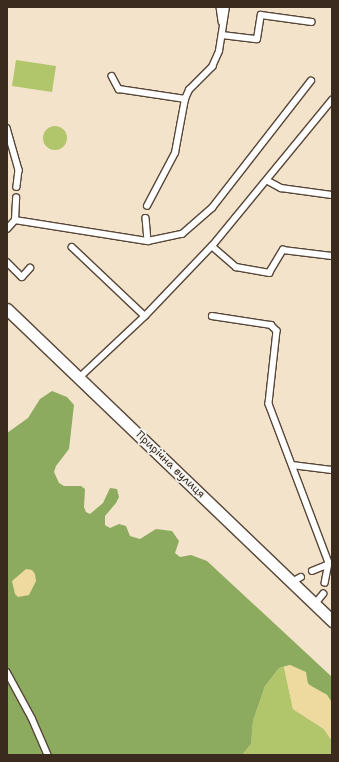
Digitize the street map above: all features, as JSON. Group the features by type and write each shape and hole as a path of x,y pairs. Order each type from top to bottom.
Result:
{"street":[{"name":"Прирічна вулиця","path":"7,309 79,378 296,579 315,604 332,620"}],"lane":[{"path":"220,7 222,35"},
{"path":"146,206 175,153 185,99 189,90 212,67 222,35 226,7"},
{"path":"222,35 257,39 261,15 312,22"},
{"path":"112,76 119,89 185,99"},
{"path":"15,220 148,241 182,234 212,208 311,81"},
{"path":"79,378 145,316 212,246 268,181 332,100"},
{"path":"7,128 20,170 17,187"},
{"path":"268,181 281,188 332,195"},
{"path":"7,229 15,220 16,198"},
{"path":"146,218 148,241"},
{"path":"212,246 236,268 269,273 283,250 332,256"},
{"path":"72,247 145,316"},
{"path":"7,262 22,277 30,268"},
{"path":"212,316 271,325 278,331 269,404 331,563 325,583"},
{"path":"292,465 332,470"},
{"path":"312,571 331,563"},
{"path":"315,604 323,594"},
{"path":"7,672 32,718 48,755"}],"green space":[{"path":"16,60 56,66 52,92 12,86"},
{"path":"55,126 64,129 67,138 64,147 55,150 46,147 43,138 46,129"},
{"path":"52,391 67,397 74,405 69,449 56,466 54,472 59,483 64,486 81,486 85,489 84,507 86,512 90,514 103,503 110,488 117,489 119,497 105,516 105,525 110,528 119,524 126,526 130,536 140,539 156,529 172,531 179,541 175,553 180,557 191,555 207,561 332,677 332,703 327,695 310,686 298,669 290,665 279,668 265,686 253,721 251,744 242,755 7,755 7,433 28,418 40,399"},
{"path":"284,667 293,709 324,729 332,741 332,755 242,755 251,744 253,721 265,686 279,668"}],"sand":[{"path":"26,569 32,570 35,574 36,581 29,595 18,597 15,594 12,581"},
{"path":"290,665 306,672 308,684 327,695 332,703 332,741 324,729 293,709 284,667"}]}
